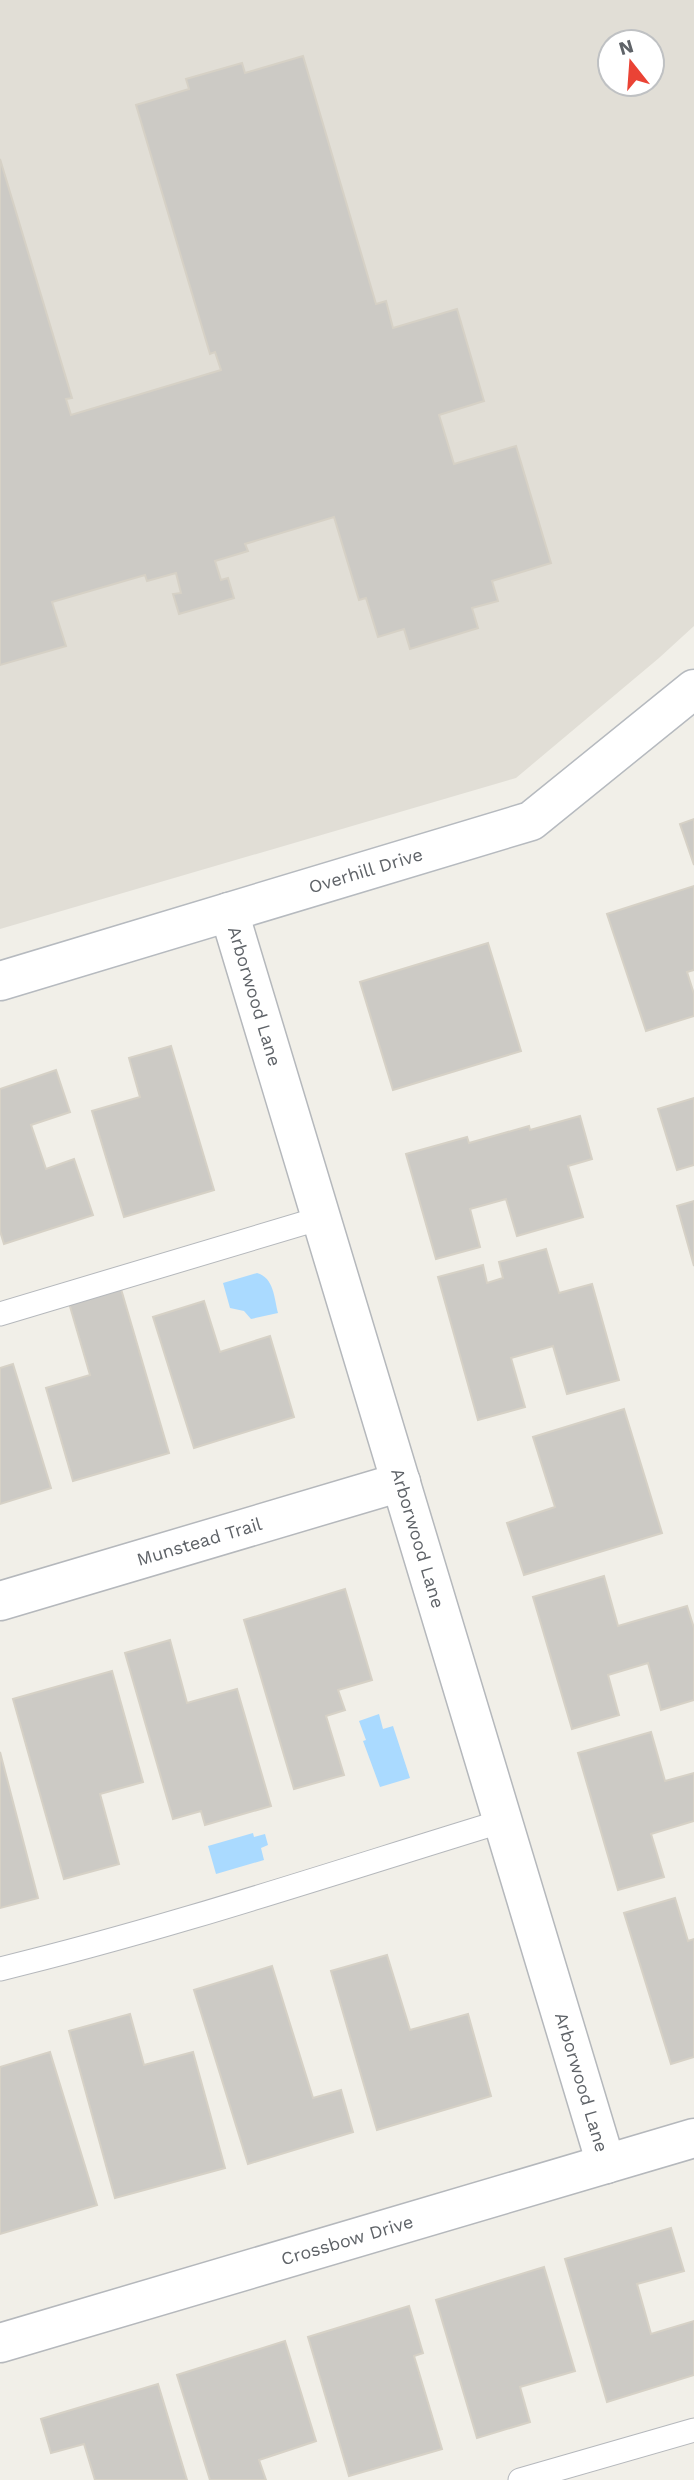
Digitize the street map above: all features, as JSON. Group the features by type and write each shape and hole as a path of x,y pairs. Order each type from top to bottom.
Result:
{"street":[{"name":"Overhill Drive","path":"0,981 531,821 694,689"},
{"name":"Arborwood Lane","path":"229,912 606,2164"},
{"name":"Munstead Trail","path":"0,1601 401,1482"},
{"name":"Crossbow Drive","path":"0,2343 694,2138"}],"lane":[{"path":"0,1314 321,1218"},
{"path":"0,1969 220,1908 503,1821"},
{"path":"520,2480 694,2430"}],"shaded area":[{"path":"0,0 694,0 694,626 516,778 0,929"}],"water":[{"path":"257,1273 263,1275 270,1284 278,1313 251,1319 244,1311 230,1308 223,1283"},
{"path":"379,1714 383,1729 393,1726 410,1778 380,1787 363,1741 366,1740 359,1721"},
{"path":"253,1833 254,1837 265,1834 268,1845 261,1848 264,1860 216,1874 208,1846"}],"building":[{"path":"303,56 376,304 386,301 393,328 457,309 484,401 439,415 454,464 516,446 551,563 492,581 498,601 472,608 478,628 410,649 404,629 378,637 366,598 359,600 334,517 245,544 248,551 215,561 221,580 228,578 234,598 179,614 173,594 181,593 176,573 147,581 145,575 52,602 66,646 0,665 0,159 72,398 66,399 71,415 221,370 215,352 210,354 136,105 189,89 186,79 242,63 245,73"},
{"path":"694,819 694,865 680,824"},
{"path":"694,886 694,970 687,972 694,994 694,1016 646,1031 607,914"},
{"path":"488,943 521,1051 393,1090 360,982"},
{"path":"171,1046 214,1190 124,1217 92,1111 140,1097 129,1058"},
{"path":"56,1070 70,1112 31,1125 46,1169 74,1159 93,1215 4,1244 0,1231 0,1089"},
{"path":"694,1098 694,1165 677,1170 658,1109"},
{"path":"580,1116 592,1159 568,1166 583,1217 517,1236 506,1199 470,1209 480,1247 436,1259 406,1154 467,1137 469,1143 529,1126 530,1130"},
{"path":"694,1201 694,1266 677,1206"},
{"path":"546,1249 559,1293 592,1284 619,1380 567,1394 553,1346 511,1358 525,1407 478,1420 438,1277 483,1265 487,1283 503,1278 499,1262"},
{"path":"121,1289 169,1453 73,1481 46,1388 90,1375 69,1303"},
{"path":"204,1301 220,1352 270,1336 294,1417 194,1448 153,1317"},
{"path":"13,1364 51,1488 0,1504 0,1368"},
{"path":"624,1409 662,1533 524,1575 507,1523 555,1507 533,1437"},
{"path":"604,1576 618,1626 687,1606 694,1628 694,1700 661,1710 648,1663 608,1675 619,1715 572,1729 533,1597"},
{"path":"345,1589 372,1680 338,1690 345,1710 326,1716 344,1775 294,1789 244,1620"},
{"path":"170,1640 187,1703 237,1689 271,1806 205,1825 201,1811 173,1819 125,1653"},
{"path":"112,1671 143,1782 100,1794 119,1864 64,1879 13,1699"},
{"path":"651,1732 665,1781 694,1773 694,1821 651,1834 664,1877 618,1890 578,1753"},
{"path":"0,1752 38,1898 0,1908"},
{"path":"675,1898 688,1941 694,1939 694,2057 671,2064 624,1913"},
{"path":"387,1955 410,2030 468,2014 491,2096 377,2130 331,1971"},
{"path":"272,1966 313,2098 341,2090 353,2132 248,2164 194,1990"},
{"path":"130,2014 144,2065 193,2052 225,2168 115,2198 69,2031"},
{"path":"50,2052 97,2205 0,2234 0,2067"},
{"path":"671,2228 684,2271 637,2284 651,2334 694,2321 694,2375 607,2402 565,2259"},
{"path":"544,2267 575,2371 520,2387 530,2422 477,2438 436,2300"},
{"path":"409,2306 423,2353 414,2356 442,2449 349,2476 308,2337"},
{"path":"285,2341 316,2441 259,2460 266,2480 210,2480 177,2375"},
{"path":"158,2384 187,2480 95,2480 84,2444 51,2453 41,2419"}]}
